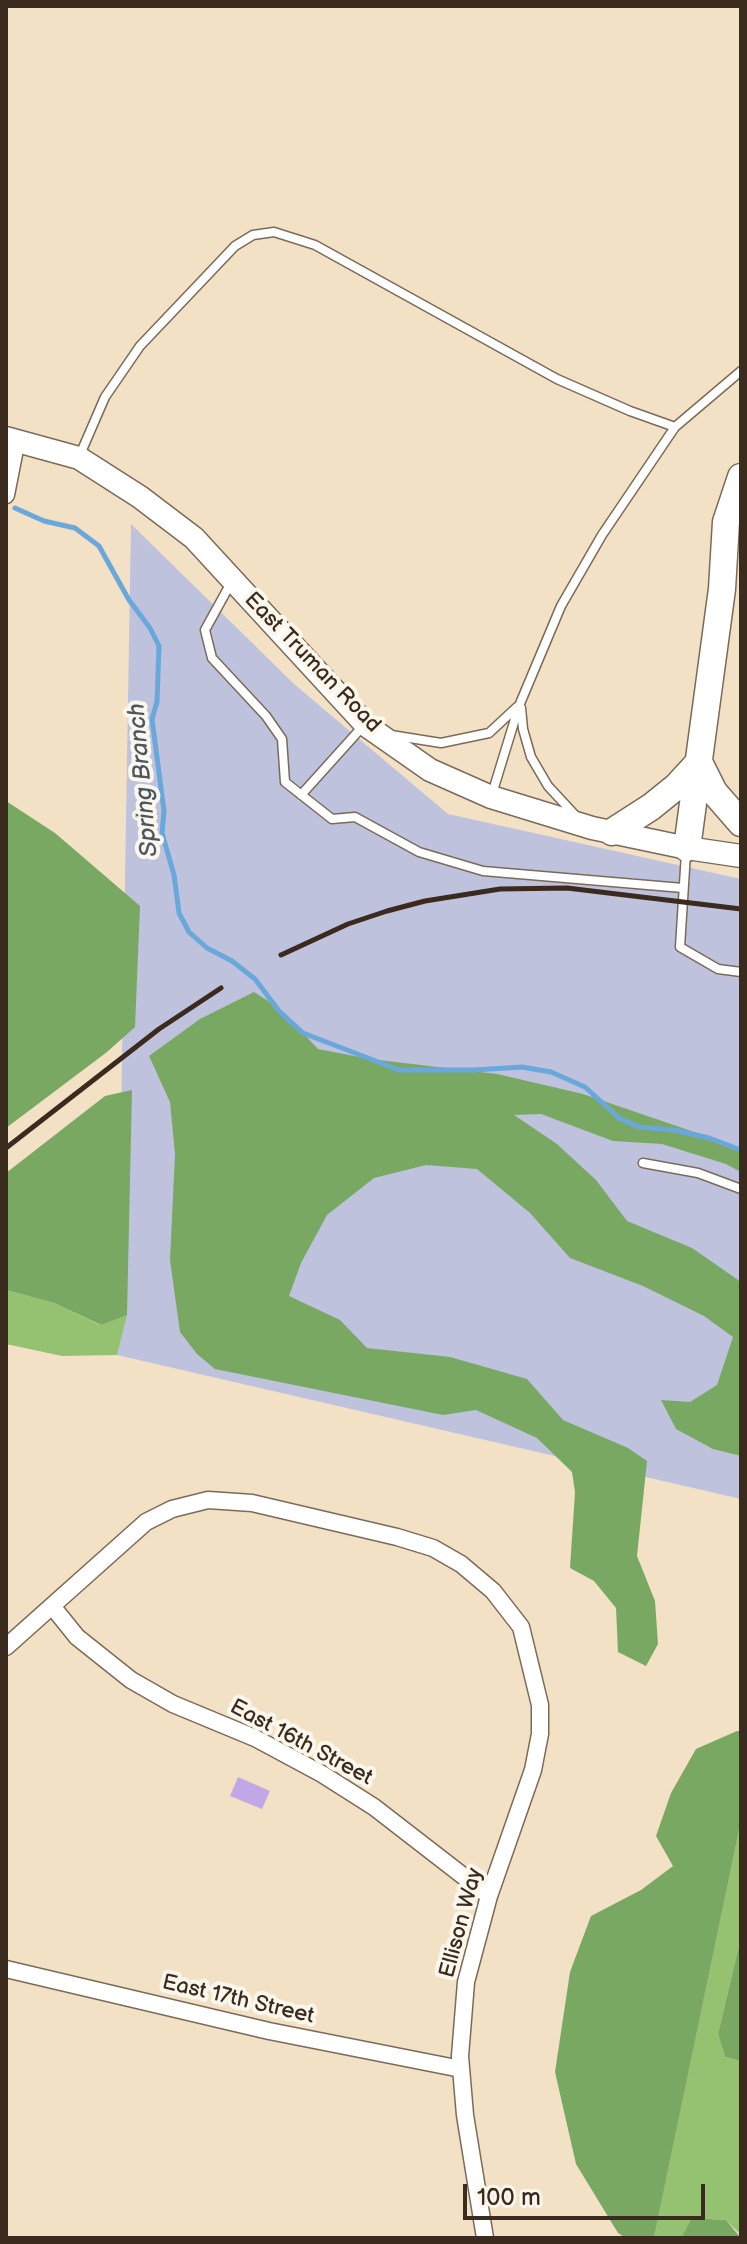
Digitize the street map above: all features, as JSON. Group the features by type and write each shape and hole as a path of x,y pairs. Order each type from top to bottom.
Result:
{"highway":[{"path":"687,848 722,589 726,522 741,477"},
{"path":"722,589 741,544"},
{"path":"699,762 714,792 741,823"},
{"path":"602,830 651,807 677,786 699,762"}],"main road":[{"name":"East Truman Road","path":"11,438 79,458 140,497 194,538 371,729 430,770 491,797 602,830 741,856"}],"street":[{"path":"6,495 11,438"},
{"name":"Ellison Way","path":"52,1606 146,1522 172,1509 208,1500 252,1503 433,1548 461,1564 493,1591 521,1627 540,1705 540,1734 533,1770 489,1896 466,1982 461,2069 465,2115 485,2238"},
{"path":"6,1647 52,1606"},
{"name":"East 16th Street","path":"52,1606 77,1637 131,1680 173,1704 255,1738 322,1774 374,1807 489,1896"},
{"name":"East 17th Street","path":"6,1969 269,2031 461,2069"}],"lane":[{"path":"79,458 105,397 140,346 235,246 253,235 274,232 315,245 557,379 675,427"},
{"path":"491,797 520,703 561,606 602,535 675,427 741,371"},
{"path":"232,581 205,630 212,658 266,716 282,739 285,782 332,819 355,817 419,852 483,871 683,888"},
{"path":"301,795 371,729 441,743 489,733 520,703"},
{"path":"520,703 531,757 566,808 602,830"},
{"path":"687,848 680,947 718,969 741,972"},
{"path":"643,1163 698,1173 741,1189"}],"shaded area":[{"path":"131,524 294,684 448,814 741,879 741,1499 117,1355"}],"green space":[{"path":"6,801 55,833 140,906 135,1027 107,1052 6,1128"},
{"path":"254,992 279,1008 318,1049 370,1059 497,1074 583,1094 741,1148 741,1172 726,1164 662,1144 613,1141 541,1114 514,1115 557,1144 596,1180 627,1221 692,1248 741,1282 741,1456 713,1449 676,1429 661,1400 690,1402 717,1385 733,1337 704,1316 643,1286 570,1258 530,1213 477,1169 426,1165 374,1178 327,1215 301,1263 289,1296 340,1320 367,1348 450,1357 527,1379 563,1420 628,1448 647,1461 637,1556 655,1601 658,1644 646,1666 618,1652 616,1608 594,1581 570,1568 575,1492 572,1472 537,1438 476,1410 443,1415 215,1369 197,1354 180,1332 170,1260 175,1154 170,1102 149,1056 200,1019"},
{"path":"132,1090 127,1315 101,1325 54,1303 6,1290 6,1173 105,1096"},
{"path":"6,1290 54,1303 100,1325 127,1315 117,1355 62,1356 6,1344"},
{"path":"741,1731 741,1821 654,2236 626,2238 618,2233 576,2164 555,2072 570,1972 591,1916 641,1890 673,1866 656,1836 671,1793 696,1749"},
{"path":"741,1821 741,1937 718,2034 725,2057 741,2061 741,2235 726,2220 693,2218 681,2238 653,2238"},
{"path":"741,1937 741,2061 725,2057 718,2034"},
{"path":"692,2218 726,2220 741,2238 681,2238"}],"building":[{"path":"238,1777 270,1791 262,1809 230,1796"}],"waterway":[{"name":"Spring Branch","path":"15,508 44,521 75,528 99,546 129,600 150,628 159,646 157,702 152,719 164,811 162,833 174,875 179,913 189,932 207,948 232,961 255,979 279,1011 303,1033 399,1070 522,1067 551,1072 585,1087 619,1118 639,1127 674,1130 741,1150"}],"railway":[{"path":"281,955 348,924 387,911 425,901 500,889 567,888 741,909"},
{"path":"6,1148 159,1029 221,988"}]}
